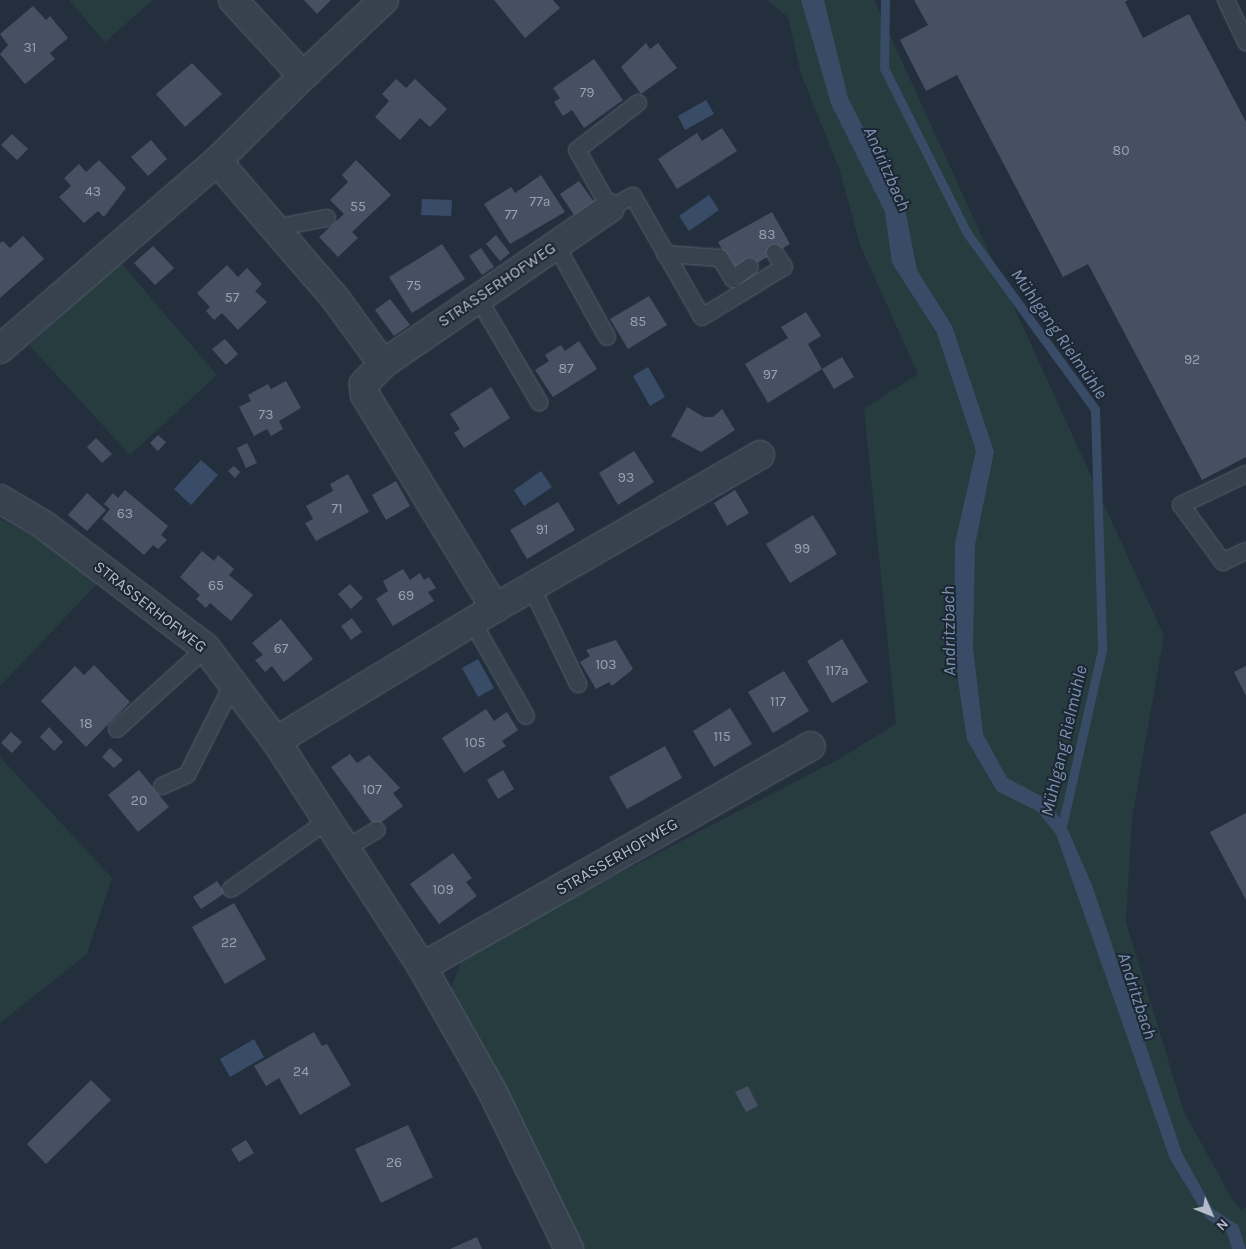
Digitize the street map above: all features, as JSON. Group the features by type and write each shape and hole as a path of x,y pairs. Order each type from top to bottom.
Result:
{"street":[{"path":"233,0 303,76"},
{"path":"0,349 217,161 303,76 384,0"},
{"path":"217,161 335,298 383,364"},
{"name":"STRASSERHOFWEG","path":"483,614 365,395 364,384 383,364 610,208"},
{"path":"276,741 483,614 760,455"},
{"name":"STRASSERHOFWEG","path":"0,500 44,525 206,648 276,741 422,966 491,1089 569,1249"},
{"name":"STRASSERHOFWEG","path":"422,966 810,746"}],"lane":[{"path":"1226,0 1246,42"},
{"path":"638,103 577,150 610,208 633,196 702,317 784,267 775,252"},
{"path":"274,228 327,218"},
{"path":"556,245 607,337"},
{"path":"665,254 720,258 733,279 750,266"},
{"path":"478,298 539,402"},
{"path":"1246,474 1181,505 1223,562 1246,550"},
{"path":"531,586 578,684"},
{"path":"483,614 526,716"},
{"path":"117,729 206,648"},
{"path":"162,786 186,775 233,684"},
{"path":"231,889 327,821"},
{"path":"345,849 377,830"}],"green space":[{"path":"69,0 153,0 105,42"},
{"path":"766,0 874,0 1164,636 1132,818 1126,922 1184,1112 1231,1197 1240,1210 1246,1207 1246,1249 583,1249 450,991 464,954 841,758 896,724 864,409 918,374 860,245 840,171 801,74 788,17"},
{"path":"120,262 217,375 130,455 29,345"},
{"path":"0,519 45,543 98,583 0,686"},
{"path":"0,757 112,878 87,954 0,1023"}],"water":[{"path":"801,0 824,0 848,98 905,209 917,270 952,326 994,452 975,545 973,647 983,734 1007,778 1045,798 1067,828 1092,885 1182,1153 1213,1209 1238,1225 1246,1249 1232,1249 1227,1233 1206,1218 1170,1159 1056,834 1037,811 997,791 967,740 954,653 955,543 976,451 937,333 892,263 885,212 831,104"},
{"path":"706,100 714,114 685,130 678,116"},
{"path":"709,195 719,210 689,231 679,216"},
{"path":"422,199 452,200 451,216 421,215"},
{"path":"648,367 665,397 650,406 633,376"},
{"path":"201,460 218,475 191,505 174,489"},
{"path":"541,471 552,487 524,506 514,490"},
{"path":"478,659 494,688 478,697 462,668"},
{"path":"254,1039 264,1057 230,1077 220,1059"}],"building":[{"path":"304,0 331,0 317,14"},
{"path":"494,0 553,0 560,8 525,38"},
{"path":"914,0 1128,0 1125,2 1143,38 1189,14 1246,122 1246,457 1202,480 1088,264 1063,277 957,75 926,91 900,40 928,25"},
{"path":"33,6 46,20 50,16 68,38 50,53 55,59 25,84 0,54 8,45 0,34"},
{"path":"646,43 650,49 658,43 677,68 641,94 621,67"},
{"path":"594,59 623,100 584,128 572,110 563,116 554,102 560,98 553,88"},
{"path":"192,63 222,94 185,127 156,94"},
{"path":"396,79 406,88 415,79 447,109 430,127 420,118 400,140 375,117 389,101 382,94"},
{"path":"722,128 737,151 677,189 658,159 697,133 702,141"},
{"path":"12,134 28,149 17,160 1,145"},
{"path":"151,140 167,159 148,176 131,157"},
{"path":"99,160 126,188 104,217 98,211 84,223 59,197 71,186 64,178 79,164 86,172"},
{"path":"356,160 391,195 352,232 358,238 338,257 319,237 344,214 330,200 348,182 342,175"},
{"path":"541,175 565,212 510,244 484,204 511,187 515,193"},
{"path":"579,181 594,202 574,215 560,194"},
{"path":"772,212 790,244 736,275 718,242"},
{"path":"496,235 510,253 500,261 486,244"},
{"path":"23,236 44,259 0,298 0,243 3,241 10,248"},
{"path":"442,244 465,279 412,313 389,277"},
{"path":"153,246 174,268 155,285 134,263"},
{"path":"481,248 494,267 482,275 469,256"},
{"path":"227,265 238,277 247,268 262,284 255,291 267,302 238,330 222,313 214,320 206,311 210,307 197,293"},
{"path":"649,296 667,325 628,349 610,319"},
{"path":"390,299 410,325 394,336 375,310"},
{"path":"806,312 821,336 808,344 822,369 768,403 745,364 788,338 781,327"},
{"path":"225,339 238,354 226,365 212,349"},
{"path":"579,341 597,369 553,397 535,370 549,361 545,355 561,345 565,351"},
{"path":"842,357 854,377 834,389 822,369"},
{"path":"286,381 301,408 279,421 283,429 271,436 267,429 254,436 239,407 251,401 248,395 268,384 271,389"},
{"path":"491,387 510,418 464,448 454,433 460,429 450,414"},
{"path":"687,407 704,417 713,417 722,409 735,430 701,452 671,436"},
{"path":"158,435 166,442 158,451 150,443"},
{"path":"96,438 112,454 102,463 87,447"},
{"path":"247,443 257,463 246,468 237,448"},
{"path":"634,451 654,482 618,505 599,473"},
{"path":"234,466 240,472 235,478 228,471"},
{"path":"348,474 369,512 316,541 305,523 313,519 306,506 333,491 330,484"},
{"path":"396,481 410,506 386,520 372,495"},
{"path":"125,490 168,526 161,535 167,540 158,549 153,545 144,555 102,519 110,509 104,504 113,493 118,498"},
{"path":"735,490 749,513 727,526 714,503"},
{"path":"87,493 106,510 87,531 68,515"},
{"path":"558,502 575,530 527,559 510,530"},
{"path":"813,515 837,554 790,583 766,544"},
{"path":"202,551 214,561 218,555 234,569 229,575 253,595 231,621 210,603 206,608 196,599 200,595 180,577"},
{"path":"403,569 410,580 420,573 424,580 429,577 436,588 428,592 434,601 393,626 376,599 388,591 383,581"},
{"path":"350,584 363,598 351,609 338,594"},
{"path":"352,618 362,632 351,640 341,626"},
{"path":"281,619 313,659 284,682 272,666 265,672 255,660 263,655 252,643"},
{"path":"842,639 868,682 832,703 807,661"},
{"path":"616,640 633,669 612,686 609,682 596,689 580,662 590,656 586,650"},
{"path":"94,665 130,702 86,747 41,701 75,666 84,675"},
{"path":"1246,666 1246,696 1234,672"},
{"path":"784,671 809,711 773,733 748,692"},
{"path":"730,708 752,744 714,767 693,731"},
{"path":"486,709 494,721 507,712 518,730 502,741 506,746 464,773 442,738"},
{"path":"49,727 63,742 54,751 40,737"},
{"path":"11,732 22,742 12,753 1,743"},
{"path":"665,746 682,778 627,809 609,777"},
{"path":"110,748 123,760 114,768 102,757"},
{"path":"350,754 357,763 369,755 400,788 393,793 403,806 375,827 331,767"},
{"path":"139,770 169,807 138,832 108,795"},
{"path":"503,770 514,789 498,799 487,780"},
{"path":"1246,813 1246,900 1210,832"},
{"path":"453,853 472,878 466,882 477,896 439,924 410,884"},
{"path":"217,881 225,893 201,909 193,897"},
{"path":"234,903 266,959 225,984 192,927"},
{"path":"314,1032 322,1046 327,1044 351,1085 300,1115 279,1078 266,1086 254,1066"},
{"path":"91,1080 111,1100 46,1164 27,1144"},
{"path":"748,1086 758,1106 746,1112 735,1092"},
{"path":"408,1125 433,1177 381,1203 355,1149"},
{"path":"246,1140 254,1153 239,1162 231,1149"},
{"path":"477,1237 482,1249 450,1249"}],"waterway":[{"name":"Mühlgang Rielmühle","path":"885,0 884,68 967,233 1095,409 1102,650 1061,831"}],"water label":[{"name":"Andritzbach","path":"887,169"},
{"name":"Andritzbach","path":"949,631"},
{"name":"Andritzbach","path":"1137,996"}]}
